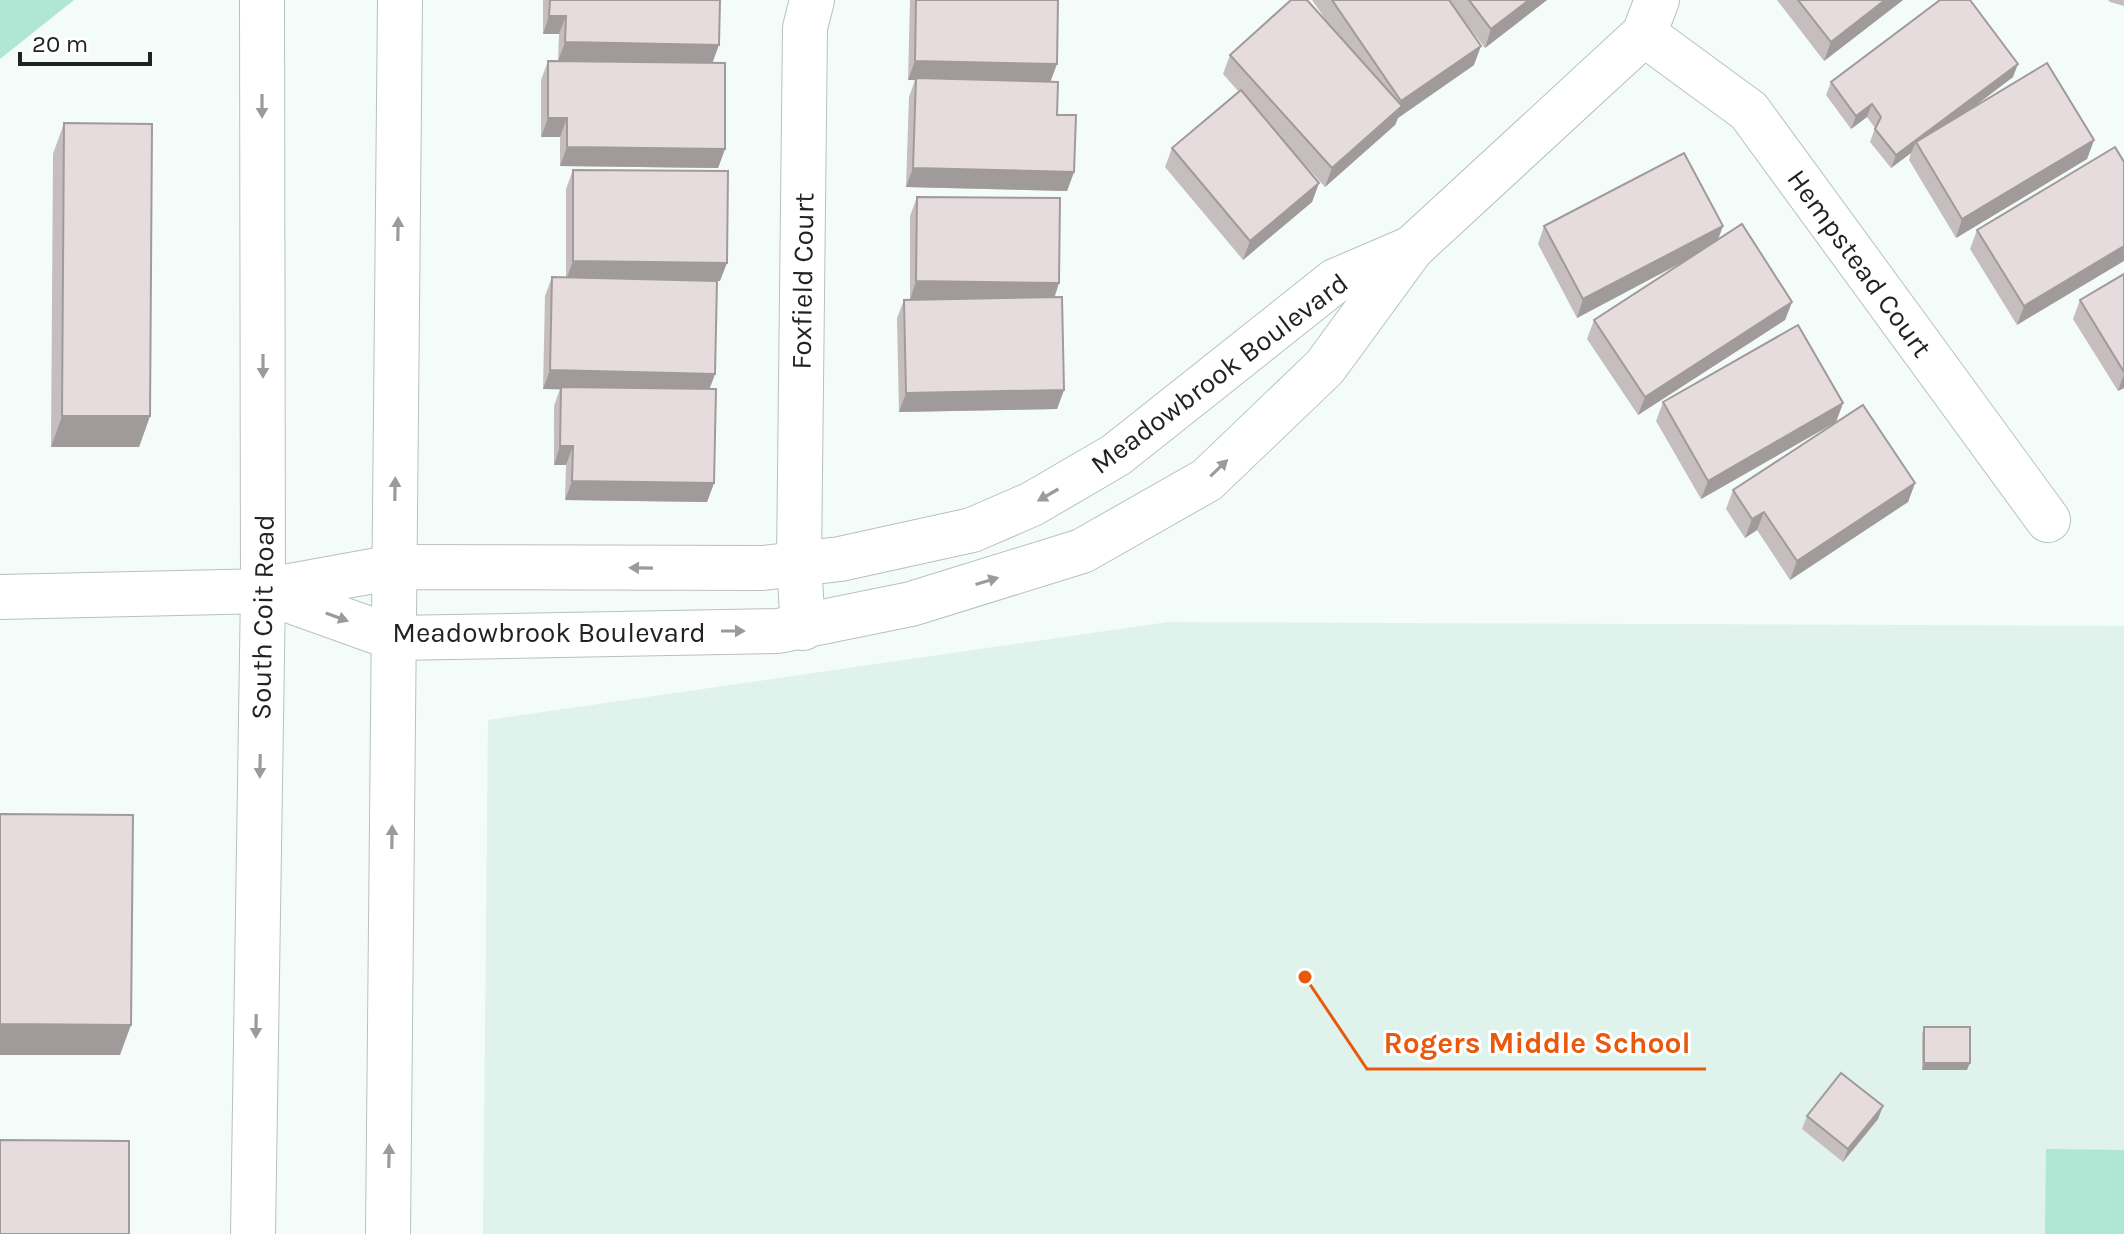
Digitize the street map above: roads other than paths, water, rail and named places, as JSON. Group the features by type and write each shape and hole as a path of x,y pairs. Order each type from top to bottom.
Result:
{"street":[{"name":"South Coit Road","path":"253,1234 263,591 262,0"},
{"path":"388,1234 400,0"},
{"name":"Foxfield Court","path":"799,563 805,28 812,0"},
{"name":"Meadowbrook Boulevard","path":"263,591 394,638 778,631 911,604 1082,551 1207,480 1325,367 1412,248 1650,17"},
{"name":"Hempstead Court","path":"1650,17 1749,111 2048,520"},
{"name":"Meadowbrook Boulevard","path":"263,591 395,567 763,568 840,559 972,530 1032,504 1116,455 1335,281 1412,248"},
{"path":"799,563 803,628"},
{"path":"0,597 263,591"}],"place":[{"name":"Rogers Middle School","path":"1305,977"}]}
